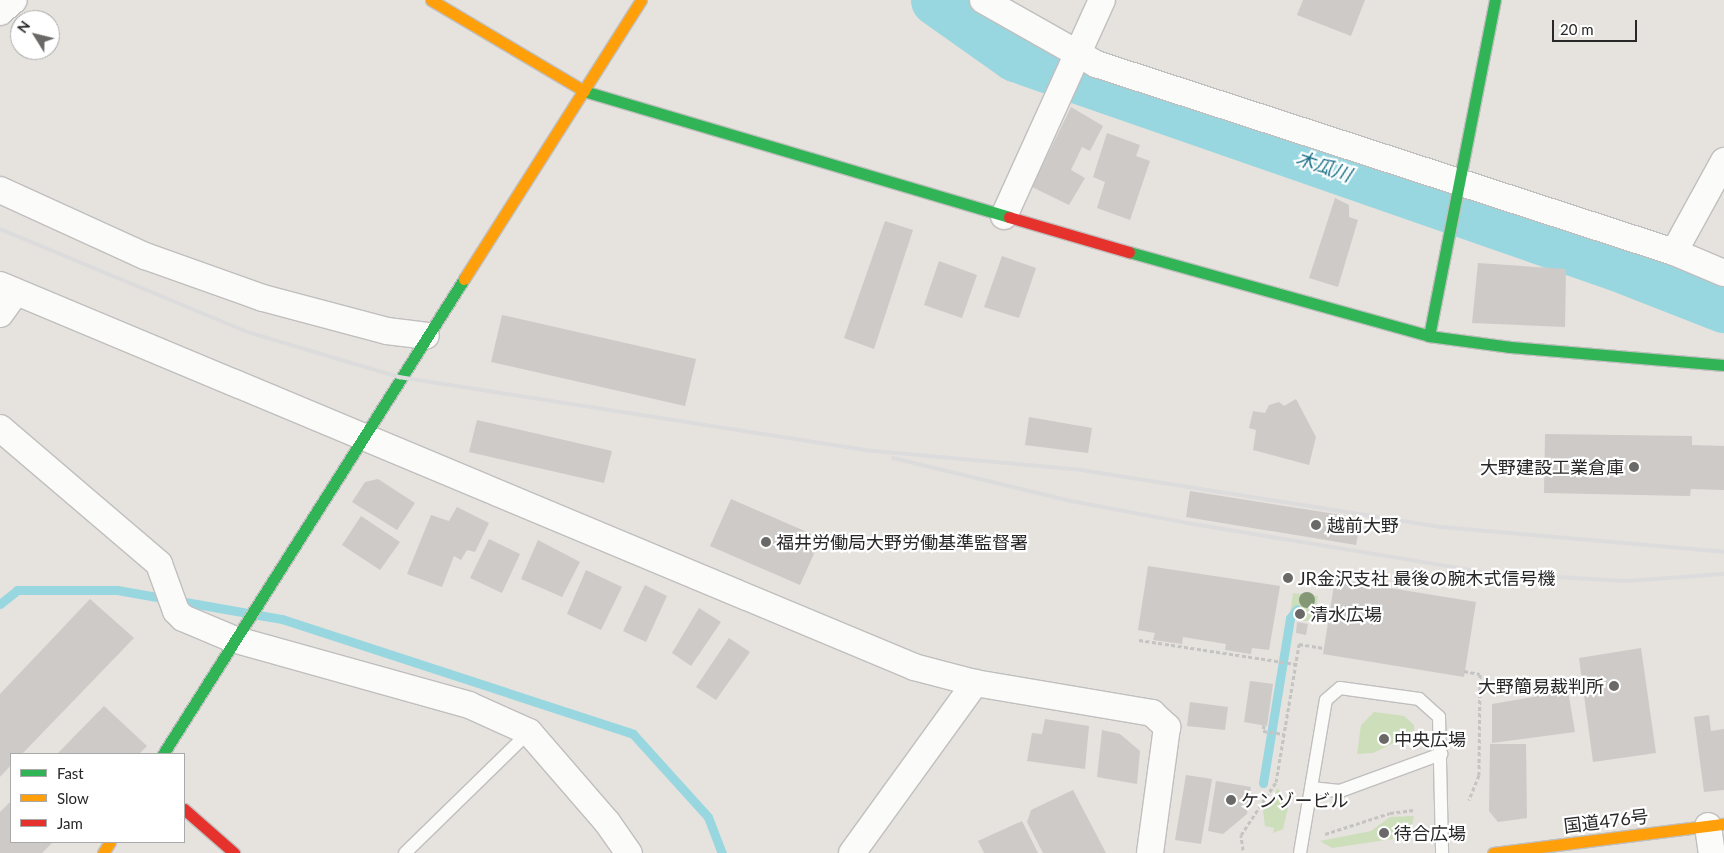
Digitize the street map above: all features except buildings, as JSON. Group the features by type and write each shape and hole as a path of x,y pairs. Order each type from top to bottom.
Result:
{"main road":[{"path":"432,0 584,92 1322,309 1429,336 1510,347 1724,365"},
{"path":"164,753 238,631 641,0"},
{"path":"1429,336 1495,0"},
{"path":"185,811 234,853"},
{"name":"国道476号","path":"1493,853 1716,825"}],"street":[{"path":"0,12 14,0"},
{"path":"984,0 1074,57 1457,188 1674,252 1724,273"},
{"path":"1004,216 1074,57 1102,0"},
{"path":"1674,252 1724,161"},
{"path":"0,190 145,256 263,298 387,331 426,336"},
{"path":"0,314 8,288 914,667 974,683 1152,713 1167,727 1150,853"},
{"path":"0,428 159,564 176,612 183,618 238,631 469,706 529,732 607,822 629,853"},
{"path":"852,853 974,683"},
{"path":"1712,853 1716,825"}],"lane":[{"path":"1300,853 1326,700 1340,688 1419,699 1439,716 1442,853"},
{"path":"405,853 529,732"},
{"path":"1311,788 1340,791 1441,754"}],"path":[{"path":"1139,640 1296,664"},
{"path":"1243,850 1240,835 1276,782 1299,644 1324,648"},
{"path":"1464,672 1480,674 1478,775 1469,800"},
{"path":"1264,725 1263,731 1284,734"},
{"path":"1325,834 1390,813 1414,810"}],"green space":[{"path":"1293,593 1318,596 1314,622 1294,619 1290,614"},
{"path":"1374,712 1404,716 1414,725 1414,733 1373,753 1357,754 1361,725"},
{"path":"1278,788 1288,808 1283,829 1273,833 1274,828 1265,826 1263,811"},
{"name":"待合広場","path":"1414,816 1412,826 1399,838 1332,848 1320,841 1371,831 1390,817"}],"waterway":[{"name":"木瓜川","path":"936,0 1015,56 1616,265 1724,307"},
{"path":"0,604 17,590 117,590 282,619 633,734 708,817 722,853"},
{"path":"1263,783 1290,618 1297,609"}],"railway":[{"path":"0,229 247,332 399,377 863,450 1081,470 1441,527 1724,552"},
{"path":"893,458 1071,501 1187,523 1490,573 1626,581 1724,574"}],"traffic: fast":[{"path":"1429,336 1495,0"},
{"path":"584,91 1009,217"},
{"path":"1129,252 1429,336 1510,347 1724,365"},
{"path":"164,753 464,279"}],"traffic: slow":[{"path":"431,0 584,91"},
{"path":"464,279 641,0"},
{"path":"1493,853 1724,824"},
{"path":"103,853 109,843"}],"traffic: jam":[{"path":"1009,217 1129,252"},
{"path":"185,810 234,853"}],"place":[{"name":"大野建設工業倉庫","path":"1634,467"},
{"name":"越前大野","path":"1316,525"},
{"name":"福井労働局大野労働基準監督署","path":"766,542"},
{"name":"JR金沢支社 最後の腕木式信号機","path":"1288,578"},
{"name":"清水広場","path":"1300,614"},
{"name":"大野簡易裁判所","path":"1614,686"},
{"name":"中央広場","path":"1384,739"},
{"name":"ケンゾービル","path":"1231,800"},
{"name":"待合広場","path":"1384,833"}]}
